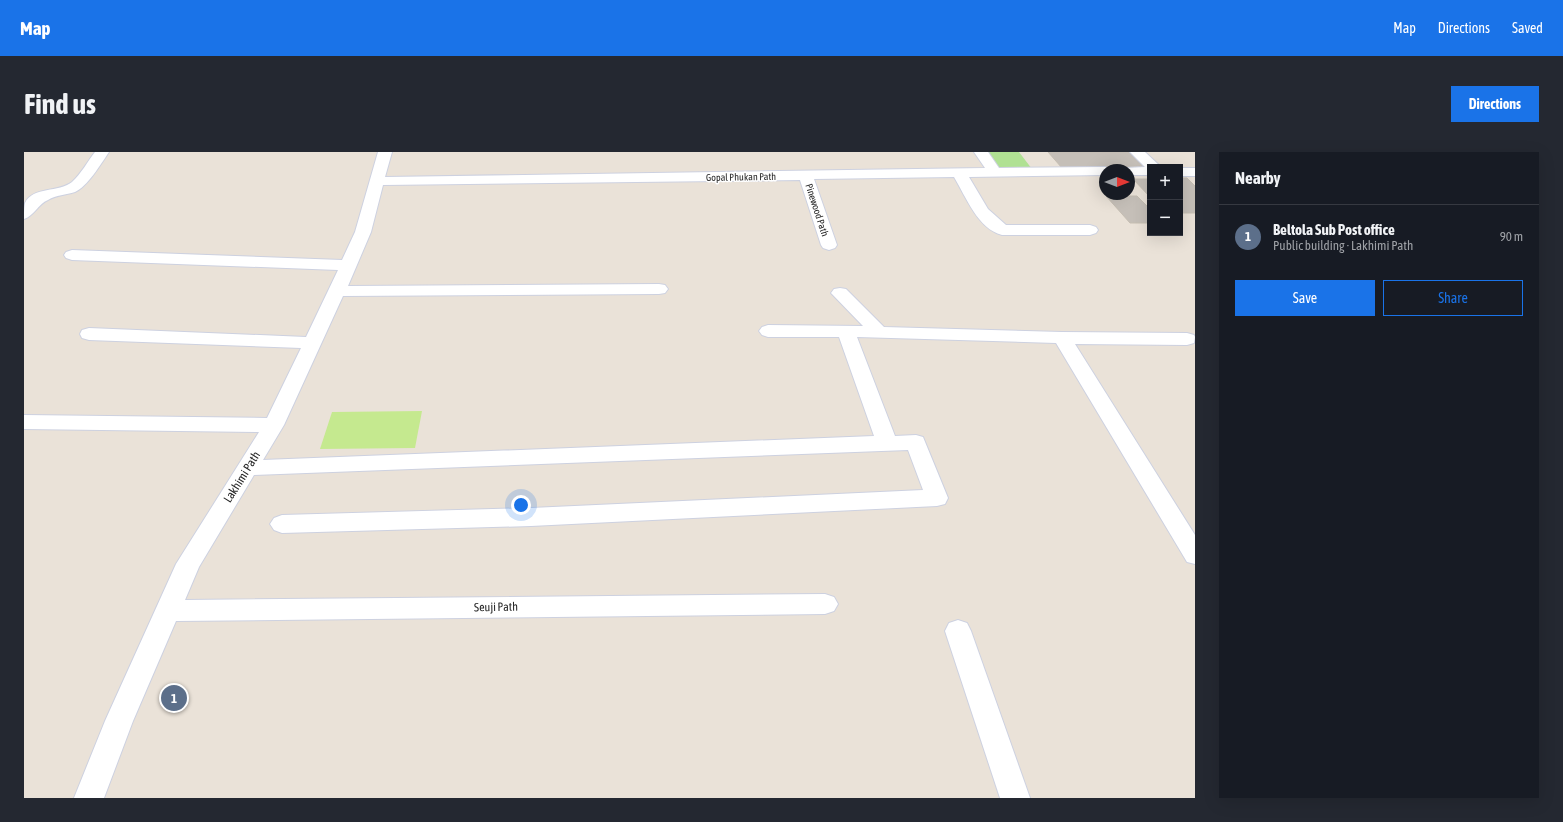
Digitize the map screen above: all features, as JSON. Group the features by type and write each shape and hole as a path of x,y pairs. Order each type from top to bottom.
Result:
{"street":[{"path":"24,214 33,203 42,196 69,189 77,184 102,152"},
{"name":"Lakhimi Path","path":"89,798 119,721 188,564 274,425 337,291 363,232 386,152"},
{"path":"981,152 995,172"},
{"path":"1137,152 1151,164"},
{"name":"Gopal Phukan Path","path":"378,181 1099,171"},
{"path":"1135,171 1147,171"},
{"path":"959,173 986,216 996,227 1002,230 1090,230"},
{"name":"Pinewood Path","path":"806,176 829,245"},
{"path":"72,255 348,265"},
{"path":"337,291 659,289"},
{"path":"840,293 879,332"},
{"path":"768,331 846,331 1062,338 1186,340"},
{"path":"846,331 887,443"},
{"path":"90,334 313,343"},
{"path":"1062,338 1195,555"},
{"path":"24,422 274,425"},
{"path":"247,468 916,442 937,498 531,517 282,524"},
{"name":"Seuji Path","path":"167,611 825,604"},
{"path":"958,631 1015,798"}],"green space":[{"path":"986,152 1019,152 1032,169 998,170"},
{"path":"422,411 415,448 320,449 332,412"}],"building":[{"path":"1048,152 1131,152 1145,166 1135,166 1135,164 1099,164 1099,167 1062,168"},
{"path":"1183,178 1187,178 1195,186 1195,213 1183,213"},
{"path":"1135,179 1147,179 1147,194 1135,181"},
{"path":"1135,196 1137,196 1147,206 1147,223 1130,223 1110,200 1135,200"}],"place":[{"name":"Beltola Sub Post office","path":"174,698"}]}
